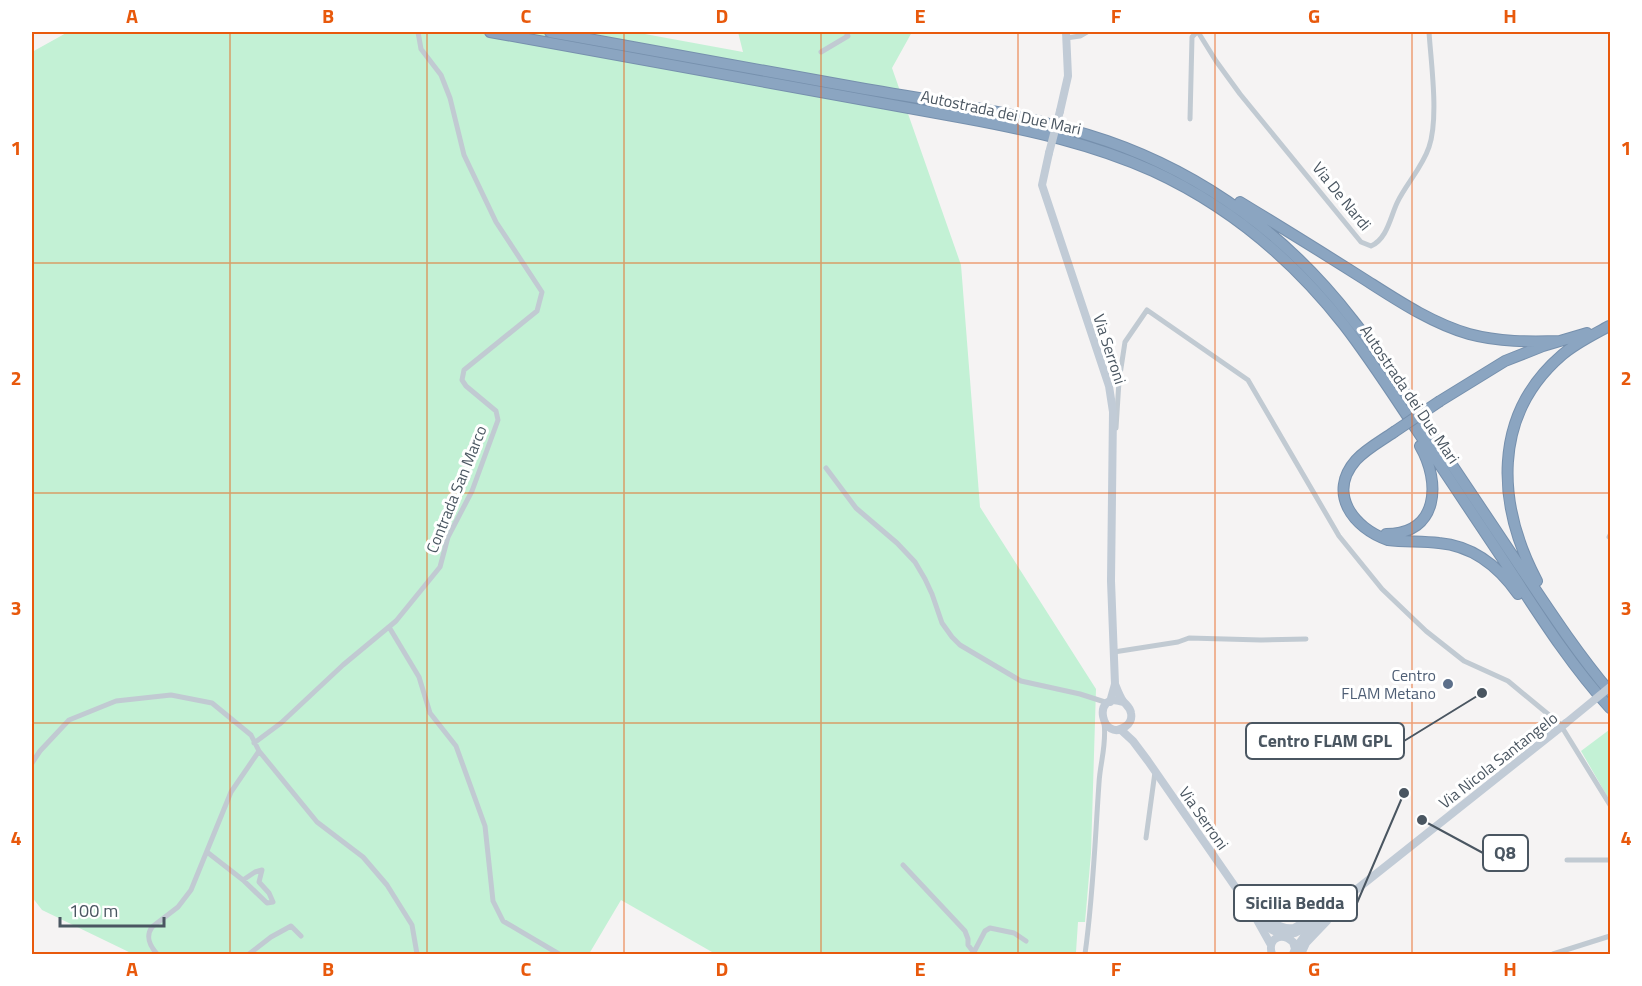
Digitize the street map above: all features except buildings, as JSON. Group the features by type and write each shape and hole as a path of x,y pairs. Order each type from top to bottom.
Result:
{"highway":[{"name":"Autostrada dei Due Mari","path":"490,32 1044,123 1107,141 1185,176 1262,226 1302,261 1353,319 1548,610 1583,657 1611,689"},
{"name":"Autostrada dei Due Mari","path":"550,32 846,90 1040,133 1103,151 1130,162 1181,185 1230,216 1278,254 1310,285 1344,325 1557,640 1611,708"},
{"path":"1044,123 1079,128 1109,136 1161,157 1213,185 1404,304 1443,325 1492,339 1525,342 1560,341"},
{"path":"1310,285 1413,435 1424,453 1430,470 1433,495 1422,521 1403,532 1388,534 1371,532"},
{"path":"1610,326 1531,350 1476,378 1440,401 1357,460 1350,469 1345,482 1345,498 1349,511 1358,523 1388,540 1457,546 1475,553 1490,563 1517,591 1570,668 1611,716"},
{"path":"1610,326 1564,354 1548,369 1533,389 1522,408 1514,430 1509,451 1507,477 1512,517 1527,563 1553,606 1611,689"}],"main road":[{"name":"Via Serroni","path":"1066,35 1068,76 1042,185 1116,409 1113,449 1111,581 1115,684 1109,702 1102,711"},
{"name":"Via Serroni","path":"1115,684 1131,713 1129,722 1133,741"},
{"name":"Via Nicola Santangelo","path":"1296,953 1312,924 1611,689"},
{"path":"1109,702 1119,700 1123,702"},
{"path":"1102,711 1104,723"},
{"path":"1118,729 1129,722"},
{"name":"Via Serroni","path":"1104,723 1111,728 1118,729 1133,741 1252,911"},
{"path":"1236,889 1251,899 1277,926 1288,929 1331,909"},
{"path":"1296,953 1327,921 1331,909"},
{"path":"1252,911 1272,930 1290,939 1296,953"},
{"path":"1252,911 1271,945 1272,954"},
{"path":"1271,945 1276,938 1294,933 1312,924"}],"street":[{"name":"Contrada San Marco","path":"254,743 281,723 343,665 396,621 440,567 448,537 472,491 498,420 496,411 466,386 462,380 464,370 537,311 542,292 496,222 464,155 450,98 441,75 422,49 418,32"},
{"path":"820,52 848,36 846,32"},
{"path":"1066,35 1080,36 1087,32"},
{"path":"1190,119 1192,37 1197,32"},
{"name":"Via De Nardi","path":"1197,32 1240,94 1361,242 1371,246 1380,239 1388,226 1397,204 1430,146 1434,97 1429,32"},
{"path":"1116,409 1125,342 1147,310 1248,380 1339,536 1382,589 1426,631 1464,661 1508,681 1564,725 1611,805"},
{"path":"826,468 856,508 897,543 915,562 929,586 942,623 960,645 1021,681 1109,702"},
{"path":"389,627 419,676 430,713 456,746 484,826 493,901 503,921 559,954"},
{"path":"1114,652 1179,642 1189,638 1306,639"},
{"path":"32,764 40,751 69,720 116,701 171,695 212,703 251,735 259,751 317,822 363,857 387,885 412,926 417,954"},
{"path":"1098,700 1102,711"},
{"path":"1085,954 1094,873 1099,779 1106,736 1104,723"},
{"path":"1106,736 1118,729"},
{"path":"157,954 151,947 149,932 177,907 191,890 231,792 259,751"},
{"path":"1146,838 1155,772"},
{"path":"207,852 243,880 267,903 273,902 269,893 259,882 262,870 243,880"},
{"path":"1567,860 1611,860"},
{"path":"903,865 965,931 968,945 974,953 985,931 990,928 1014,933 1026,941"},
{"path":"249,954 271,937 291,926 301,936"},
{"path":"1553,954 1611,936"}],"green space":[{"path":"68,32 634,32 743,52 738,32 912,32 892,68 961,265 980,507 1096,689 1091,853 1085,922 1078,922 1076,952 1078,954 711,954 712,952 621,900 589,954 258,954 255,952 249,954 133,954 42,910 32,897 32,52"},
{"path":"1610,731 1610,801 1581,751"}],"place":[{"name":"Centro FLAM Metano","path":"1448,684"},
{"name":"Centro FLAM GPL","path":"1482,693"},
{"name":"Sicilia Bedda","path":"1404,793"},
{"name":"Q8","path":"1422,820"}]}
